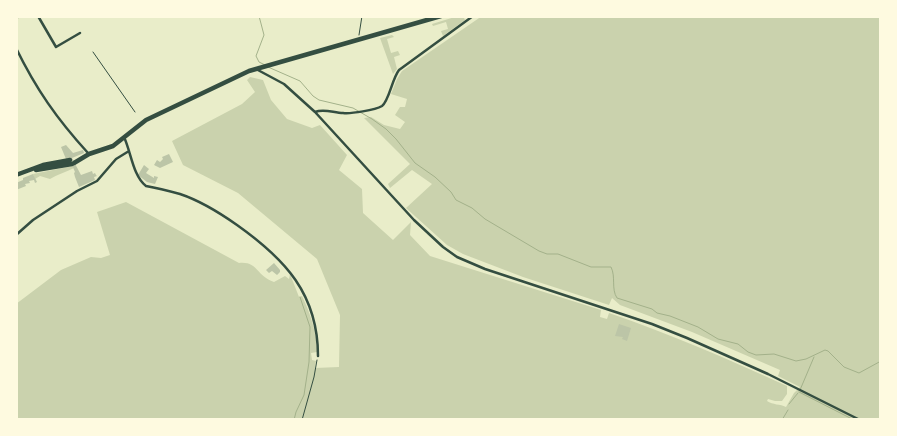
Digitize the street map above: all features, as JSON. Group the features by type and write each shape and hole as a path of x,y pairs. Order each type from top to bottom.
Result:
{"main road":[{"path":"16,175 72,162 89,154 110,148 146,120 258,68 441,16"}],"street":[{"path":"38,16 56,47 80,33"},
{"path":"315,112 320,110 341,113 353,112 381,106 385,101 394,76 399,70 473,16"},
{"path":"16,48 30,76 46,101 67,130 89,154"},
{"path":"258,68 284,84 315,112 414,220 434,240 457,257 503,275 652,324 724,354 860,420"},
{"path":"124,137 139,179 146,186 180,194 205,204 261,242 295,276 318,334 318,356"},
{"path":"16,235 33,220 97,181 116,159 129,151"}],"path":[{"path":"359,39 362,16"},
{"path":"93,52 135,112"},
{"path":"302,420 318,356"}],"green space":[{"path":"463,16 465,20 443,36 441,31 448,29 446,22 433,26 432,24"},
{"path":"482,16 881,16 881,420 16,420 16,304 61,270 91,257 101,258 110,255 97,212 126,202 239,263 250,264 274,282 285,276 289,279 290,274 299,297 302,296 308,310 316,337 317,352 311,353 312,360 316,361 315,368 339,367 340,315 317,259 238,193 183,165 172,141 242,104 255,92 247,80 250,77 263,80 271,100 287,119 312,128 320,125 347,155 339,170 362,189 363,213 393,240 411,222 410,235 430,256 601,310 600,317 607,319 609,313 654,329 721,357 787,386 787,394 782,401 768,399 767,401 786,407 800,387 778,376 780,370 692,332 620,305 612,298 609,305 523,277 463,254 447,245 406,208 432,184 412,170 390,188 388,184 410,164 364,118 371,117 384,125 400,129 405,122 395,115 400,107 405,107 407,99 391,94 402,71"},
{"path":"392,35 394,37 387,39 391,53 398,51 400,55 394,57 397,69 393,74 380,38"},
{"path":"73,166 74,168 50,179 40,176 35,179 33,174"}],"building":[{"path":"66,145 73,153 83,150 84,153 72,158 81,175 92,171 97,176 94,177 95,180 79,187 69,158 66,159 61,147"},
{"path":"169,154 173,162 160,168 154,165 157,160 160,162 163,159 162,157"},
{"path":"144,165 149,169 146,173 154,178 154,176 158,177 155,184 147,182 138,175"},
{"path":"33,174 37,182 35,183 34,180 29,181 30,183 25,184 26,186 16,190 16,183"},
{"path":"274,263 280,270 277,275 272,271 269,273 266,270"},
{"path":"619,324 631,328 627,341 622,339 623,337 615,336"}],"waterway":[{"path":"259,16 264,35 256,56 259,62 265,65"},
{"path":"268,67 300,81 319,100 353,108 372,119 386,129 415,163 435,177 451,192 456,200 472,208 485,219 539,251 547,254 558,254 591,267 611,267 614,291 617,298 698,327 718,339 738,344 748,352 756,355 774,354 796,361 806,359 825,350 844,367 859,373 881,361"},
{"path":"294,420 304,395 309,362 310,327 300,297"},
{"path":"800,390 814,357"},
{"path":"799,392 854,420"},
{"path":"789,404 798,393"},
{"path":"782,420 788,410"}]}
